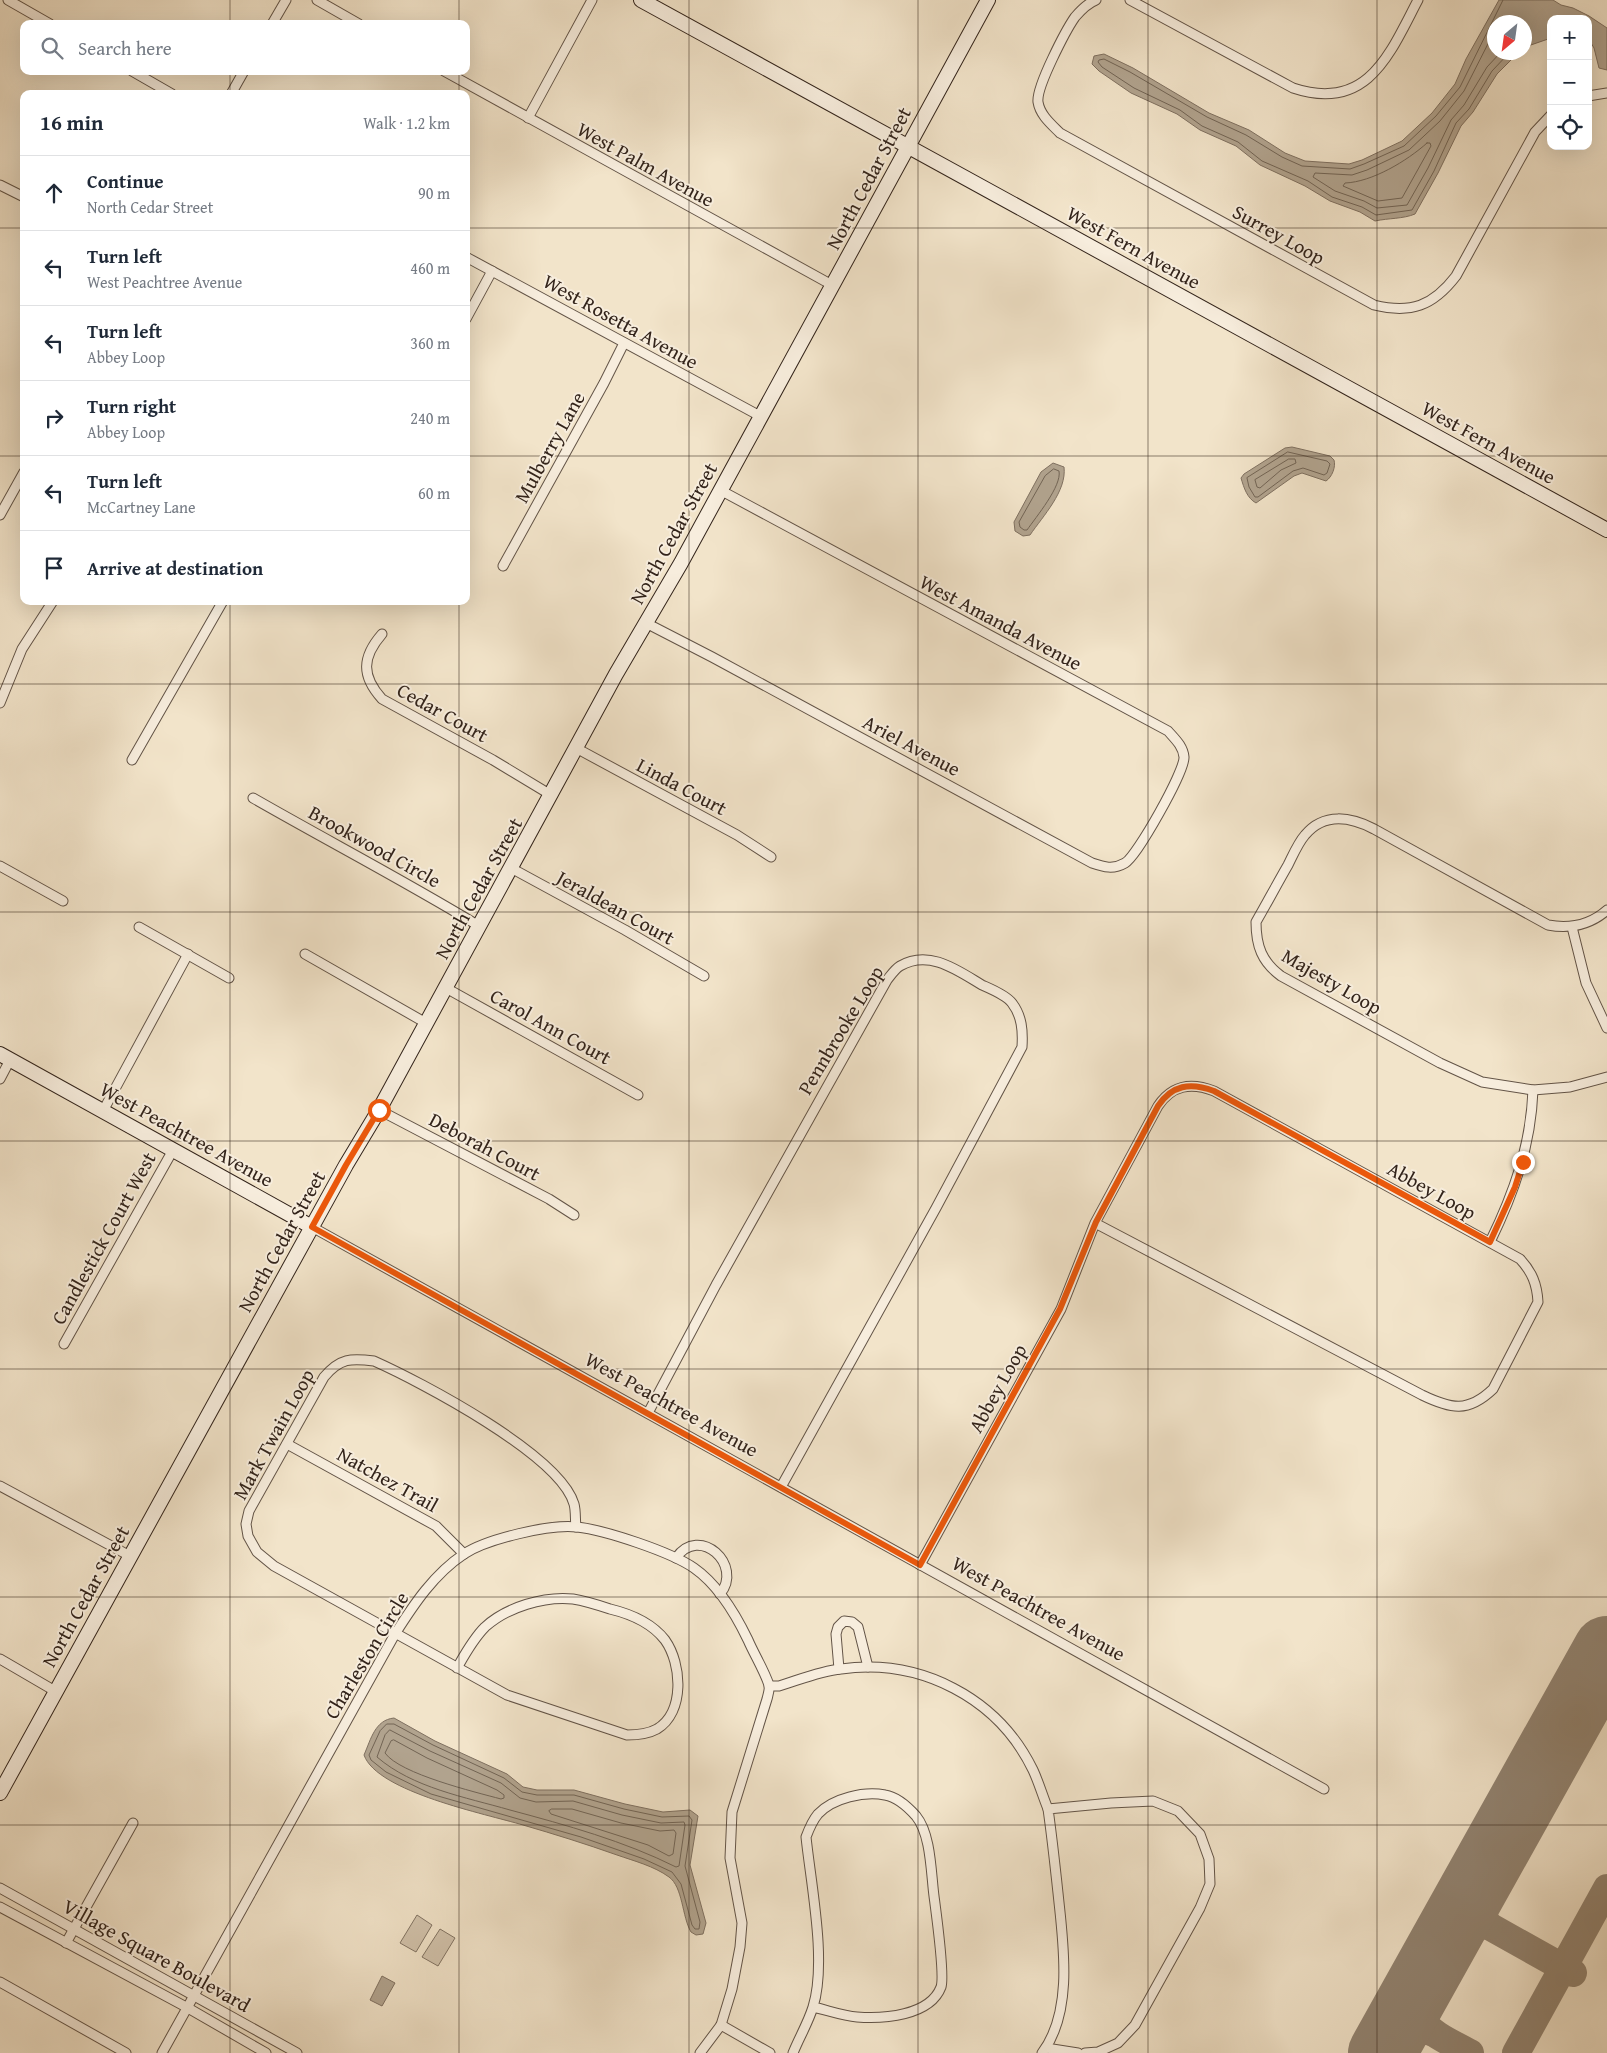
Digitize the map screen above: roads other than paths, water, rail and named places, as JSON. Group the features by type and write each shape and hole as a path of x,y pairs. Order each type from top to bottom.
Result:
{"street":[{"path":"8,0 43,20"},
{"path":"274,20 286,0"},
{"path":"317,0 351,20"},
{"path":"528,118 592,0"},
{"name":"West Fern Avenue","path":"641,0 1607,530"},
{"name":"North Cedar Street","path":"0,1793 346,1165 379,1110 988,0"},
{"name":"Surrey Loop","path":"1096,0 1090,3 1075,18 1042,80 1038,102 1043,115 1060,133 1374,305 1392,309 1412,308 1430,302 1445,291 1456,276 1535,132 1547,119"},
{"path":"1130,0 1293,88 1320,93 1348,89 1376,72 1390,55 1418,0"},
{"path":"139,75 165,90"},
{"path":"233,90 242,75"},
{"name":"West Palm Avenue","path":"451,75 832,285"},
{"path":"1592,95 1607,93"},
{"path":"0,185 20,195"},
{"name":"West Rosetta Avenue","path":"470,259 760,416"},
{"path":"470,312 492,271"},
{"name":"Mulberry Lane","path":"502,566 624,343"},
{"path":"0,515 20,479"},
{"name":"West Amanda Avenue","path":"720,490 1168,732 1181,746 1184,758 1182,770 1150,828"},
{"path":"0,702 22,649 50,605"},
{"path":"132,760 220,605"},
{"name":"Ariel Avenue","path":"646,624 729,666 1092,864 1106,868 1117,867 1127,862 1150,828"},
{"name":"Cedar Court","path":"382,634 370,651 365,664 368,679 374,690 382,698 551,795"},
{"name":"Linda Court","path":"576,748 737,835 771,857"},
{"name":"Brookwood Circle","path":"253,798 421,890 479,926"},
{"name":"Majesty Loop","path":"1607,910 1591,922 1572,927 1548,925 1374,829 1343,818 1328,819 1317,824 1305,835 1256,922 1258,947 1263,959 1270,968 1281,976 1459,1072 1482,1082 1533,1090 1570,1087 1607,1077"},
{"path":"0,866 63,901"},
{"name":"Jeraldean Court","path":"511,868 625,930 704,976"},
{"path":"139,927 229,978"},
{"path":"1572,927 1586,983 1607,1028"},
{"path":"103,1111 188,954"},
{"path":"305,954 426,1023"},
{"name":"Pennbrooke Loop","path":"648,1414 716,1285 887,980 898,966 914,960 946,964 1011,1001 1019,1014 1023,1029 1022,1047 936,1208 781,1487"},
{"name":"Carol Ann Court","path":"446,988 638,1095"},
{"path":"0,1079 5,1057"},
{"name":"West Peachtree Avenue","path":"5,1057 1324,1789"},
{"name":"Abbey Loop","path":"920,1565 1060,1309 1096,1222 1162,1099 1179,1089 1200,1086 1214,1091 1520,1259 1531,1271 1537,1288 1538,1302 1493,1389 1482,1400 1469,1406 1454,1407 1439,1403 1422,1395 1096,1222"},
{"path":"1490,1242 1515,1187 1523,1162 1530,1133 1533,1090"},
{"name":"Deborah Court","path":"379,1110 549,1199 574,1215"},
{"name":"Candlestick Court West","path":"64,1344 173,1150"},
{"name":"Mark Twain Loop","path":"457,1668 469,1646 486,1627 509,1612 547,1599 572,1599 630,1614 648,1624 665,1640 677,1665 679,1686 671,1714 657,1729 641,1735 627,1735 507,1696 274,1566 257,1552 248,1536 246,1524 249,1511 324,1377 342,1361 357,1358 374,1361 488,1423 513,1438 543,1463 564,1485 574,1503 576,1527"},
{"name":"Natchez Trail","path":"287,1444 436,1526 464,1554"},
{"path":"0,1486 130,1556"},
{"name":"Charleston Circle","path":"162,2053 395,1634 417,1600 436,1579 464,1554 482,1545 516,1535 545,1529 576,1527 613,1536 676,1558 695,1569 720,1594 737,1617 769,1686"},
{"path":"676,1558 681,1550 689,1545 708,1546 715,1551 721,1557 726,1568 727,1580 720,1594"},
{"path":"839,1669 836,1634 838,1626 844,1621 852,1622 858,1627 868,1667"},
{"path":"0,1659 55,1691"},
{"path":"700,2053 721,2025 732,1989 740,1947 742,1923 730,1858 732,1812 767,1699 769,1686 779,1686 839,1669 868,1667 897,1669 940,1680 982,1705 1004,1726 1034,1771 1048,1809 1063,1937 1064,1982 1059,2015 1044,2050 1078,2053"},
{"path":"792,2053 813,2006 818,1983 818,1944 806,1837 812,1823 832,1803 864,1795 886,1795 903,1803 917,1818 925,1832 935,1902 941,1986 932,2000 918,2010 901,2015 857,2017 813,2006"},
{"path":"1048,1809 1153,1801 1178,1810 1200,1834 1209,1859 1210,1884 1200,1908 1134,2025 1118,2043 1098,2052 1085,2053"},
{"path":"66,1943 132,1823"},
{"name":"Village Square Boulevard","path":"0,1888 297,2053"},
{"name":"Village Square Boulevard","path":"0,1907 188,2008 266,2053"},
{"path":"0,1982 126,2053"},
{"path":"721,2025 770,2053"}],"water":[{"path":"1499,0 1553,0 1587,15 1547,15 1547,39 1532,45 1532,15 1491,15"},
{"path":"1592,18 1607,28 1607,70 1599,68 1592,45"},
{"path":"1487,21 1487,60 1511,60 1497,74 1473,112 1461,126 1415,214 1401,218 1375,221 1360,212 1330,201 1305,186 1260,165 1236,146 1200,130 1177,114 1131,93 1092,64 1094,56 1104,54 1133,68 1209,113 1249,130 1285,153 1305,161 1349,164 1362,160 1402,141 1432,113 1455,84 1466,59"},
{"path":"1292,447 1330,456 1334,460 1334,469 1330,477 1326,481 1302,473 1294,476 1256,503 1253,501 1246,492 1241,478 1244,474 1285,448"},
{"path":"1053,463 1064,467 1062,485 1053,503 1030,535 1023,536 1015,531 1014,522 1041,472"},
{"path":"394,1718 435,1741 507,1774 523,1787 537,1790 574,1790 663,1812 690,1810 698,1816 690,1865 706,1923 703,1934 696,1935 691,1932 674,1882 657,1870 570,1839 434,1800 410,1791 389,1780 373,1768 364,1755 378,1726 382,1722"},
{"path":"382,1976 395,1983 382,2006 370,2000"}]}
